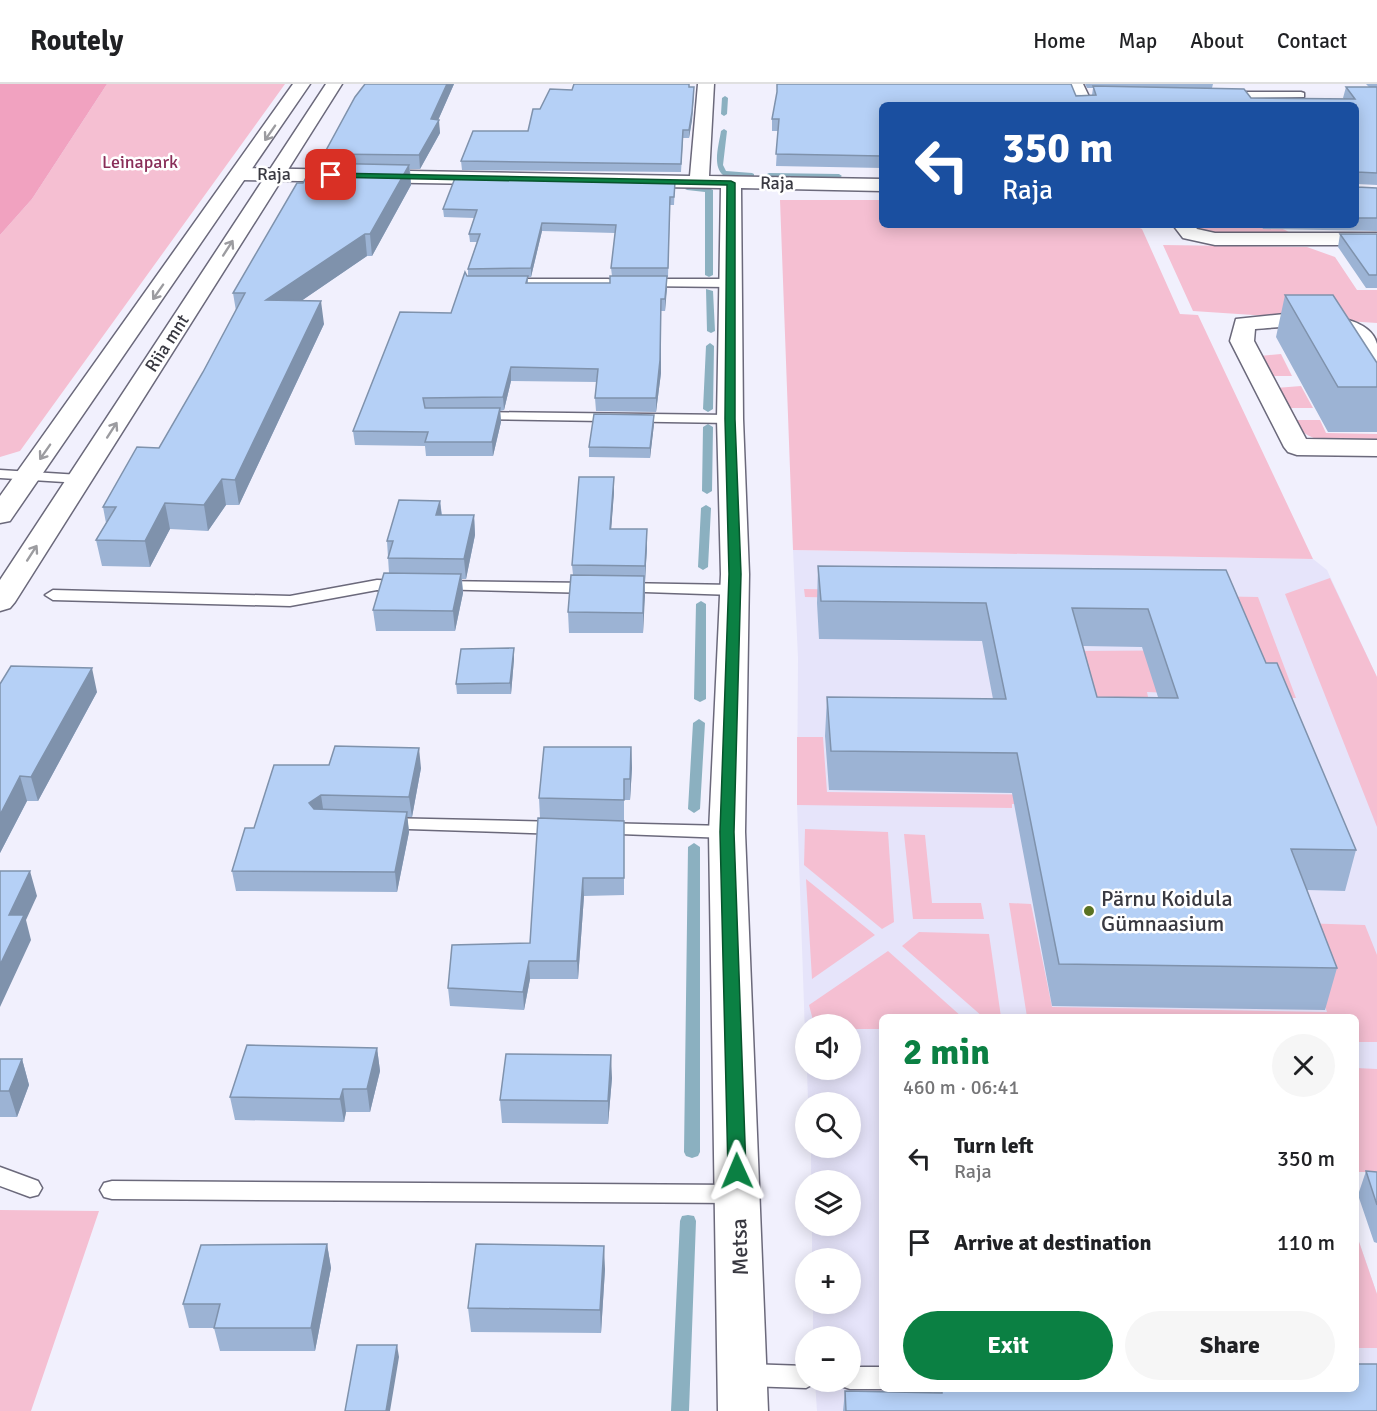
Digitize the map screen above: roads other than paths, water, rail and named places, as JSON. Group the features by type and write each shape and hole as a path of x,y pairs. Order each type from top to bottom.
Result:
{"street":[{"name":"Riia mnt","path":"0,515 302,84"},
{"name":"Riia mnt","path":"0,602 334,84"},
{"path":"699,182 706,84"},
{"name":"Raja","path":"241,174 879,185"},
{"name":"Metsa","path":"731,183 730,419 734,590 727,832 743,1393"},
{"path":"1185,228 1190,234 1215,239 1377,239"},
{"path":"1377,330 1267,320 1244,324 1242,341 1297,447 1377,448"},
{"path":"1338,325 1357,332 1377,365"}],"lane":[{"path":"1225,95 1244,84"},
{"path":"1213,95 1301,95"},
{"path":"495,283 730,283"},
{"path":"467,416 730,419"},
{"path":"0,474 80,479"},
{"path":"53,595 290,601 377,585 734,590"},
{"path":"360,824 727,832"},
{"path":"0,1176 30,1188"},
{"path":"112,1190 738,1194"},
{"path":"861,1378 879,1378"},
{"path":"743,1393 795,1380"}],"waterway":[{"path":"724,114 725,98"},
{"path":"724,131 720,165 723,173 752,175"},
{"path":"769,175 839,176"},
{"path":"689,189 709,190 709,275"},
{"path":"709,291 711,331"},
{"path":"708,409 710,346"},
{"path":"707,491 708,427"},
{"path":"703,567 706,508"},
{"path":"700,699 701,604"},
{"path":"694,809 699,723"},
{"path":"692,1152 694,847"},
{"path":"680,1411 688,1221"}],"place":[{"name":"Pärnu Koidula Gümnaasium","path":"1089,911"}],"park label":[{"name":"Leinapark","path":"140,162"}]}
